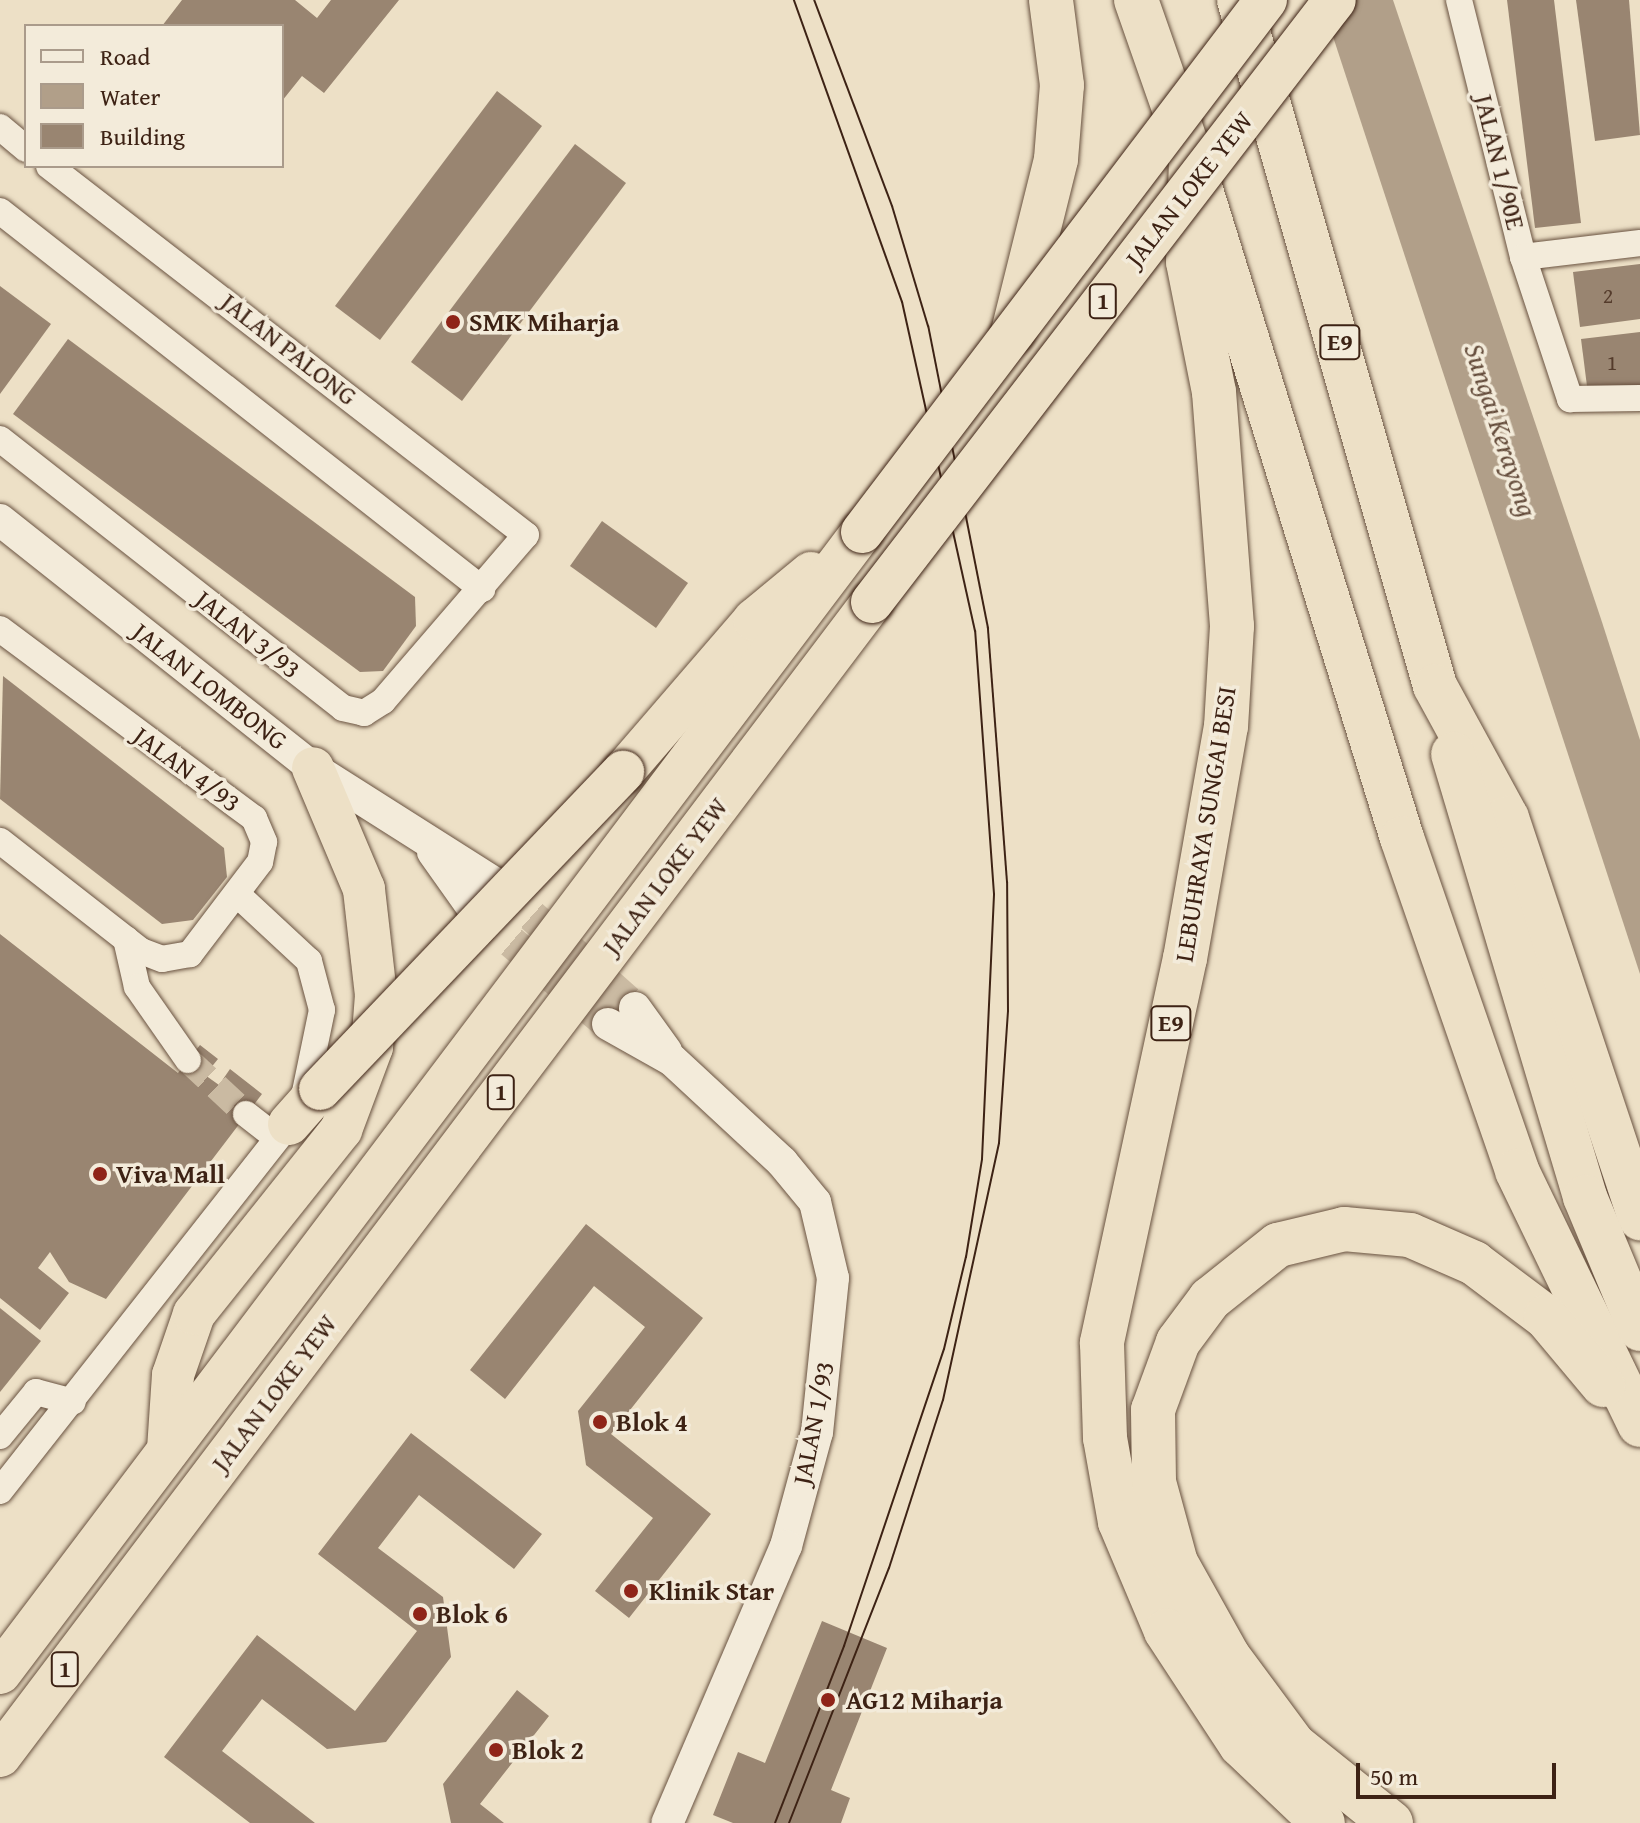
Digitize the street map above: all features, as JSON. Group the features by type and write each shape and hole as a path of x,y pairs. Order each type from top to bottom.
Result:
{"highway":[{"path":"1013,332 1056,159 1062,85 1051,0"},
{"name":"LEBUHRAYA SUNGAI BESI","path":"1136,0 1191,157 1188,262 1214,392 1225,498 1232,626 1226,726 1182,973 1117,1252 1102,1343 1105,1438 1120,1522 1166,1631 1241,1745 1323,1823"},
{"name":"E9","path":"1239,0 1435,686 1507,818 1640,1218"},
{"name":"JALAN LOKE YEW","path":"0,1673 1266,0"},
{"name":"JALAN LOKE YEW","path":"0,1756 872,602 1335,0"},
{"path":"1191,157 1402,838 1517,1171 1640,1427"},
{"path":"283,1131 623,772 754,620 862,532"},
{"path":"1435,686 1585,1197 1640,1329"},
{"path":"168,1450 173,1375 194,1314 341,1130 372,1047 376,995 364,889 313,768"},
{"path":"1391,1823 1294,1745 1228,1656 1176,1563 1154,1482 1153,1410 1178,1342 1210,1299 1278,1245 1344,1229 1410,1235 1474,1263 1546,1317 1640,1427"}],"street":[{"name":"JALAN 1/90E","path":"1459,0 1523,257 1640,243"},
{"path":"0,127 24,147"},
{"name":"JALAN PALONG","path":"52,168 526,535"},
{"path":"0,211 482,589"},
{"path":"1523,257 1570,399 1640,398"},
{"name":"JALAN 3/93","path":"0,439 343,708 364,713 383,701 526,535"},
{"name":"JALAN LOMBONG","path":"0,520 313,768 426,843 496,884"},
{"name":"JALAN 4/93","path":"0,629 254,818 264,842 260,862 238,895 190,954 162,959 126,939 0,841"},
{"name":"JALAN LOMBONG","path":"426,843 475,911"},
{"path":"0,1491 283,1131 316,1053 322,1010 309,961 238,895"},
{"path":"126,939 137,987 188,1060"},
{"name":"JALAN 1/93","path":"622,1016 672,1060 815,1202 833,1278 817,1432 786,1546 667,1823"},
{"path":"246,1114 283,1131"},
{"path":"0,1436 36,1392 73,1402"}],"water":[{"name":"Sungai Kerayong","path":"1321,0 1393,0 1601,619 1640,740 1640,974"}],"building":[{"path":"182,0 295,0 317,18 331,0 399,0 324,93 302,76 284,98 284,24 164,24"},
{"path":"1507,0 1554,0 1581,223 1535,228"},
{"path":"1576,0 1629,0 1640,135 1595,141"},
{"path":"497,91 542,126 380,340 335,306"},
{"path":"575,144 626,183 462,401 411,362"},
{"path":"1640,264 1640,319 1580,327 1573,272"},
{"path":"0,286 51,324 0,394"},
{"path":"1640,332 1640,387 1588,394 1581,339"},
{"path":"68,339 415,597 416,626 383,671 360,672 13,414"},
{"path":"602,521 688,583 656,628 570,566"},
{"path":"3,676 224,848 227,877 193,920 162,924 0,799"},
{"name":"Viva Mall","path":"0,934 178,1073 200,1045 218,1059 205,1075 219,1085 230,1069 262,1094 106,1299 69,1282 50,1252 38,1268 69,1293 40,1330 0,1298"},
{"name":"Blok 4","path":"586,1224 703,1318 611,1434 711,1514 629,1618 595,1591 653,1518 586,1465 578,1411 645,1327 594,1286 505,1399 470,1370"},
{"path":"0,1308 41,1341 0,1392"},
{"name":"Blok 6","path":"411,1433 542,1534 514,1569 419,1495 378,1548 443,1597 451,1657 386,1742 327,1749 262,1699 222,1751 315,1823 250,1823 164,1757 257,1635 355,1711 417,1631 318,1554"},
{"name":"AG12 Miharja","path":"822,1621 887,1648 831,1790 850,1798 841,1823 733,1823 713,1815 738,1752 765,1763"},
{"name":"Blok 2","path":"517,1690 549,1716 480,1804 504,1823 451,1823 443,1784"}],"tunnel":[{"path":"496,884 635,1008"},
{"path":"475,911 608,1024"},
{"path":"188,1060 246,1114"}],"tram line":[{"path":"775,1823 844,1646 944,1349 966,1257 982,1159 994,894 975,631 902,302 794,0"},
{"path":"789,1823 889,1568 943,1400 999,1143 1008,1011 1007,882 988,628 928,326 892,206 814,0"}],"place":[{"name":"SMK Miharja","path":"453,322"},
{"name":"Viva Mall","path":"100,1174"},
{"name":"Blok 4","path":"600,1422"},
{"name":"Klinik Star","path":"631,1591"},
{"name":"Blok 6","path":"420,1614"},
{"name":"AG12 Miharja","path":"828,1700"},
{"name":"Blok 2","path":"496,1750"}]}
